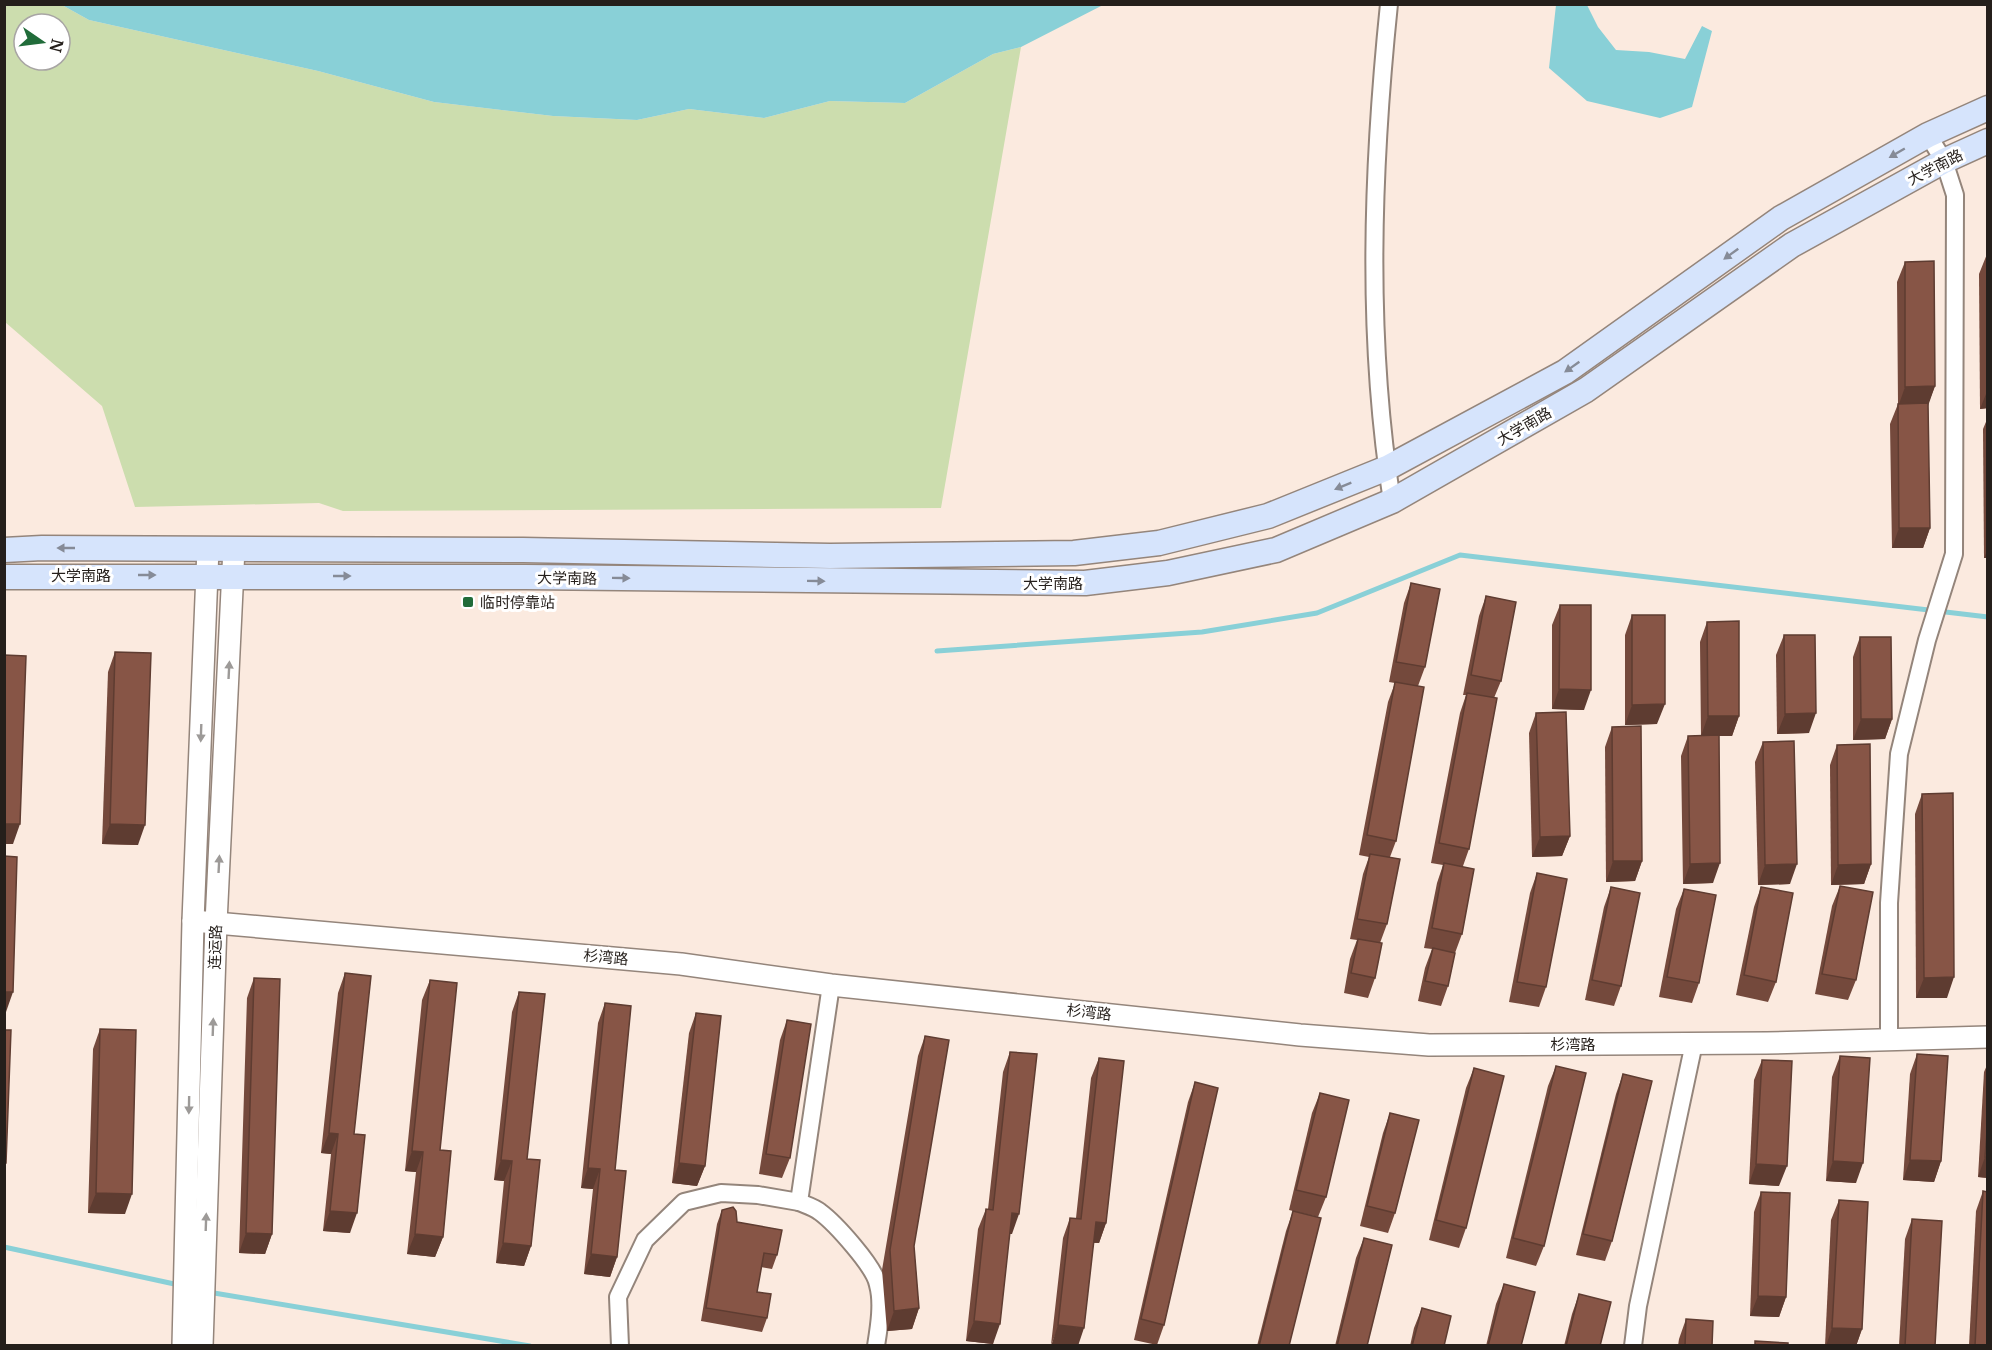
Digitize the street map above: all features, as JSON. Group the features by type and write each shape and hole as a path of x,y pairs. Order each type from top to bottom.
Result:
{"main road":[{"name":"大学南路","path":"4,550 234,548 830,556 1074,553 1160,543 1268,516 1387,468 1565,372 1781,218 1928,135 1988,108"},
{"name":"大学南路","path":"4,576 234,575 1085,583 1168,573 1276,550 1392,501 1586,390 1792,245 1944,161 1988,141"}],"street":[{"path":"1389,4 1377,164 1374,283 1387,468 1392,501"},
{"path":"1889,1040 1889,903 1899,754 1927,640 1954,554 1957,253 1955,195 1944,161 1928,135"},
{"name":"连运路","path":"183,1346 193,921 208,548"},
{"name":"连运路","path":"202,1337 216,923 234,548"},
{"name":"杉湾路","path":"193,921 681,964 831,985 1300,1035 1428,1045 1889,1040 1988,1036"},
{"path":"799,1202 831,985"},
{"path":"1633,1346 1638,1306 1694,1043"},
{"path":"620,1346 618,1296 645,1240 684,1202 721,1193 758,1195 799,1202 819,1211 836,1226 859,1253 878,1283 879,1324 876,1346"}],"green space":[{"path":"5,5 62,5 89,20 318,71 434,102 553,116 637,120 689,109 764,118 830,101 905,103 993,54 1021,47 941,508 343,511 319,503 135,507 102,406 5,322"}],"water":[{"path":"62,5 1103,5 1021,47 993,54 905,103 830,101 764,118 689,109 637,120 553,116 434,102 318,71 89,20"},
{"path":"1556,5 1587,5 1598,27 1616,50 1649,52 1685,59 1702,26 1712,31 1692,107 1660,118 1587,101 1549,68"}],"building":[{"path":"1987,254 1988,254 1988,377"},
{"path":"1934,261 1935,386 1905,387 1905,262"},
{"path":"1928,403 1930,528 1899,528 1898,404"},
{"path":"1411,583 1440,589 1425,667 1396,662"},
{"path":"1486,596 1516,602 1501,681 1471,675"},
{"path":"1560,605 1591,605 1591,690 1559,689"},
{"path":"1632,615 1665,615 1665,704 1632,705"},
{"path":"1739,621 1739,716 1708,716 1707,622"},
{"path":"1784,635 1815,635 1816,713 1785,714"},
{"path":"1860,637 1891,637 1892,719 1861,719"},
{"path":"115,652 151,653 145,825 110,824"},
{"path":"4,655 26,656 20,824 4,824"},
{"path":"1395,682 1424,687 1396,841 1367,835"},
{"path":"1467,693 1497,698 1469,849 1439,843"},
{"path":"1566,712 1570,836 1540,837 1536,713"},
{"path":"1641,726 1642,861 1613,861 1612,727"},
{"path":"1719,735 1720,863 1690,864 1688,736"},
{"path":"1794,741 1797,864 1765,865 1763,742"},
{"path":"1870,744 1871,864 1838,865 1837,745"},
{"path":"1953,793 1954,977 1924,978 1922,794"},
{"path":"1370,854 1400,859 1387,924 1357,919"},
{"path":"4,856 17,857 13,992 4,992"},
{"path":"1444,863 1474,869 1462,934 1432,928"},
{"path":"1537,873 1567,879 1546,987 1517,982"},
{"path":"1840,886 1873,892 1856,980 1822,974"},
{"path":"1611,887 1640,893 1621,986 1592,980"},
{"path":"1761,887 1793,893 1776,982 1744,975"},
{"path":"1684,889 1716,895 1699,983 1667,977"},
{"path":"1358,939 1382,943 1375,978 1351,973"},
{"path":"1433,948 1455,953 1448,986 1425,981"},
{"path":"345,973 371,976 354,1134 365,1135 357,1213 330,1211 338,1134 329,1133"},
{"path":"254,978 280,979 272,1234 246,1233"},
{"path":"430,980 457,983 440,1150 451,1151 443,1237 415,1234 423,1152 412,1151"},
{"path":"519,992 545,994 527,1159 540,1160 531,1246 503,1243 512,1161 501,1160"},
{"path":"605,1003 631,1006 615,1170 626,1171 617,1257 591,1254 600,1169 588,1168"},
{"path":"696,1013 721,1016 705,1166 679,1163"},
{"path":"787,1020 811,1024 790,1158 766,1154"},
{"path":"100,1029 136,1030 132,1194 96,1193"},
{"path":"4,1030 11,1030 6,1163 4,1163"},
{"path":"925,1036 949,1040 914,1246 919,1308 894,1311 890,1250"},
{"path":"1010,1052 1037,1054 1019,1214 1012,1213 1000,1324 974,1321 986,1209 993,1210"},
{"path":"1917,1054 1948,1056 1941,1161 1910,1160"},
{"path":"1840,1056 1870,1058 1863,1163 1833,1161"},
{"path":"1099,1058 1124,1061 1106,1223 1096,1222 1084,1328 1058,1325 1070,1218 1081,1219"},
{"path":"1762,1060 1792,1061 1787,1166 1756,1164"},
{"path":"1556,1066 1586,1073 1544,1246 1513,1238"},
{"path":"1474,1068 1504,1076 1466,1228 1436,1220"},
{"path":"1623,1074 1652,1081 1612,1241 1583,1234"},
{"path":"1195,1082 1218,1088 1164,1325 1141,1319"},
{"path":"1320,1093 1349,1100 1326,1197 1296,1190"},
{"path":"1390,1113 1419,1120 1395,1213 1367,1206"},
{"path":"1988,1118 1988,1157 1985,1157"},
{"path":"1983,1191 1988,1192 1988,1346 1975,1346"},
{"path":"1761,1192 1790,1193 1786,1297 1758,1296"},
{"path":"1839,1200 1868,1202 1862,1329 1832,1328"},
{"path":"733,1207 736,1211 737,1222 782,1230 777,1255 764,1253 757,1292 771,1294 767,1318 706,1308 722,1210"},
{"path":"1293,1211 1321,1218 1289,1346 1259,1346"},
{"path":"1912,1219 1942,1221 1935,1346 1905,1346"},
{"path":"1364,1238 1392,1245 1367,1346 1337,1346"},
{"path":"1504,1284 1535,1292 1521,1346 1488,1346"},
{"path":"1579,1294 1611,1302 1600,1346 1566,1346"},
{"path":"1422,1308 1451,1316 1444,1346 1412,1346"},
{"path":"1686,1319 1713,1321 1712,1346 1685,1346"},
{"path":"1755,1341 1788,1343 1788,1346 1755,1346"}],"waterway":[{"path":"937,651 1202,632 1317,613 1460,555 1988,617"},
{"path":"4,1247 179,1285"},
{"path":"208,1292 530,1346"}],"place":[{"name":"临时停靠站","path":"468,602"}]}
